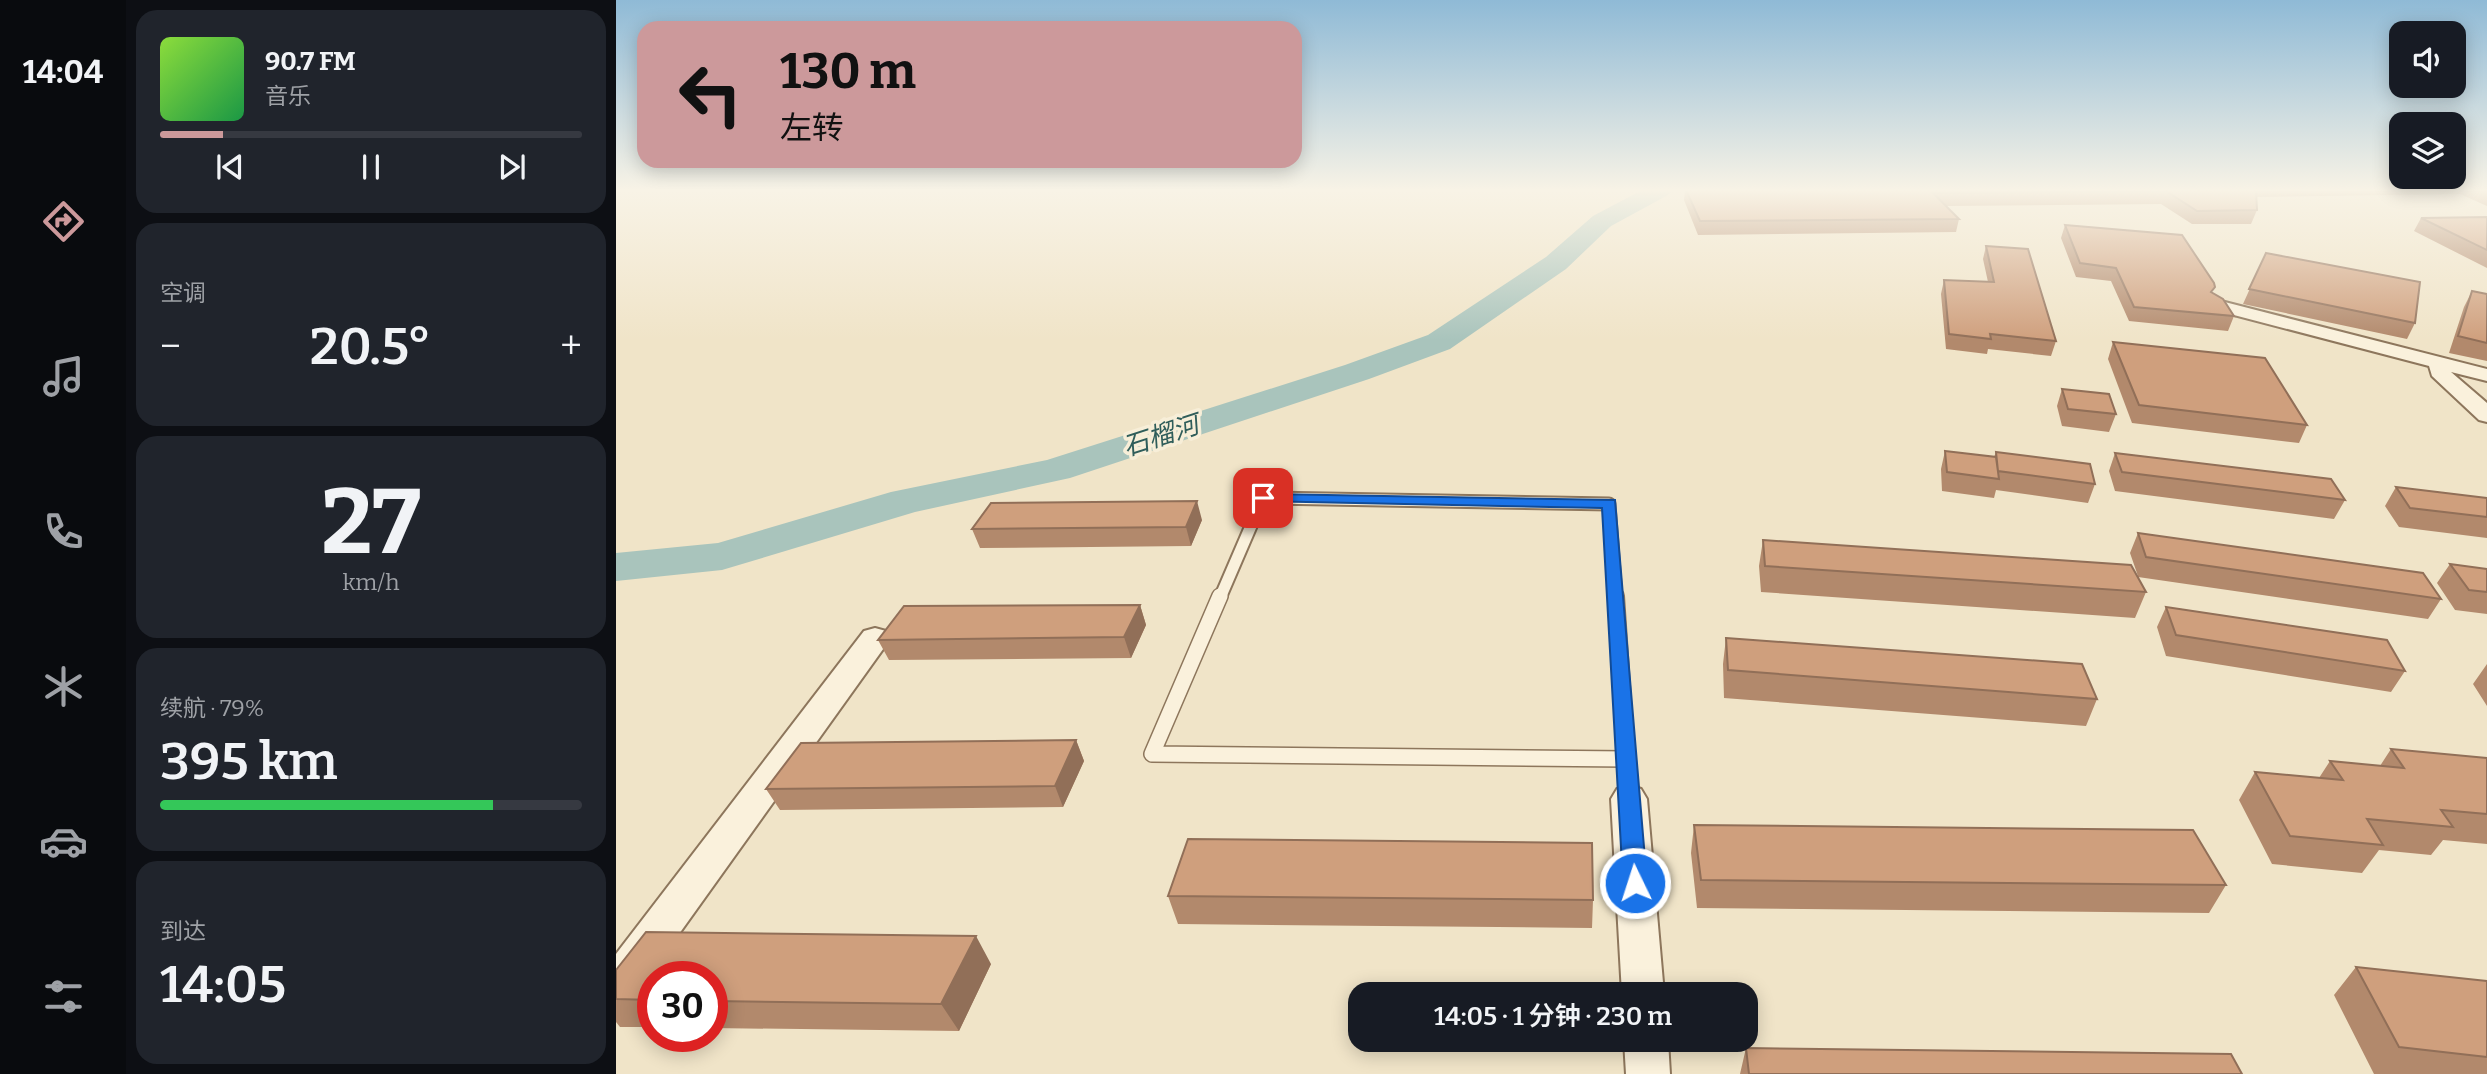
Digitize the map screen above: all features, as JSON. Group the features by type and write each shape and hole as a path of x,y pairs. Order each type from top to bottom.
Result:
{"street":[{"path":"2217,305 2487,375"},
{"path":"2439,363 2439,372 2487,415"},
{"path":"616,987 875,638"},
{"path":"1629,799 1642,982"},
{"path":"1647,1052 1648,1074"}],"lane":[{"path":"1626,759 1152,754 1263,498 1609,503 1629,799"}],"building":[{"path":"2071,240 2185,240 2214,283 2215,287 2211,292 2223,299 2234,316 2134,307 2116,268 2080,263"},
{"path":"2467,240 2487,240 2487,250"},
{"path":"1986,246 2028,249 2056,341 1990,334 1991,339 1949,334 1944,280 1994,282"},
{"path":"2266,253 2420,282 2415,323 2249,289"},
{"path":"2472,291 2487,294 2487,343 2458,336"},
{"path":"2113,342 2265,358 2307,425 2139,405"},
{"path":"2062,389 2109,394 2116,414 2068,409"},
{"path":"1945,451 1996,457 1999,479 1947,472"},
{"path":"1996,452 2090,464 2095,484 1998,471"},
{"path":"2115,453 2331,479 2345,500 2122,472"},
{"path":"2396,487 2487,498 2487,517 2410,508"},
{"path":"1197,501 1186,527 972,529 991,503"},
{"path":"2138,533 2423,573 2441,599 2146,557"},
{"path":"1763,540 2131,565 2146,592 1765,566"},
{"path":"2450,564 2487,569 2487,592 2469,590"},
{"path":"1140,605 1124,637 878,640 904,606"},
{"path":"2166,607 2387,640 2405,671 2176,635"},
{"path":"1726,638 2082,664 2097,699 1728,670"},
{"path":"1076,740 1055,786 766,789 801,743"},
{"path":"2391,749 2487,758 2487,814 2441,810 2453,827 2367,819 2383,845 2290,836 2255,772 2343,780 2330,761 2404,768"},
{"path":"1694,825 2193,830 2226,885 1701,880"},
{"path":"1188,839 1592,843 1593,900 1168,896"},
{"path":"646,932 976,936 941,1004 728,1001 728,961 637,961 637,1000 616,999 616,970"},
{"path":"2356,967 2487,981 2487,1057 2399,1047"},
{"path":"1758,1048 2231,1054 2242,1074 1749,1074 1746,1052 1758,1052"}],"waterway":[{"name":"石榴河","path":"616,567 722,556 906,501 1056,470 1357,372 1439,342 1556,263 1581,240"}],"route":[{"path":"1263,498 1609,503 1635,883"}]}
